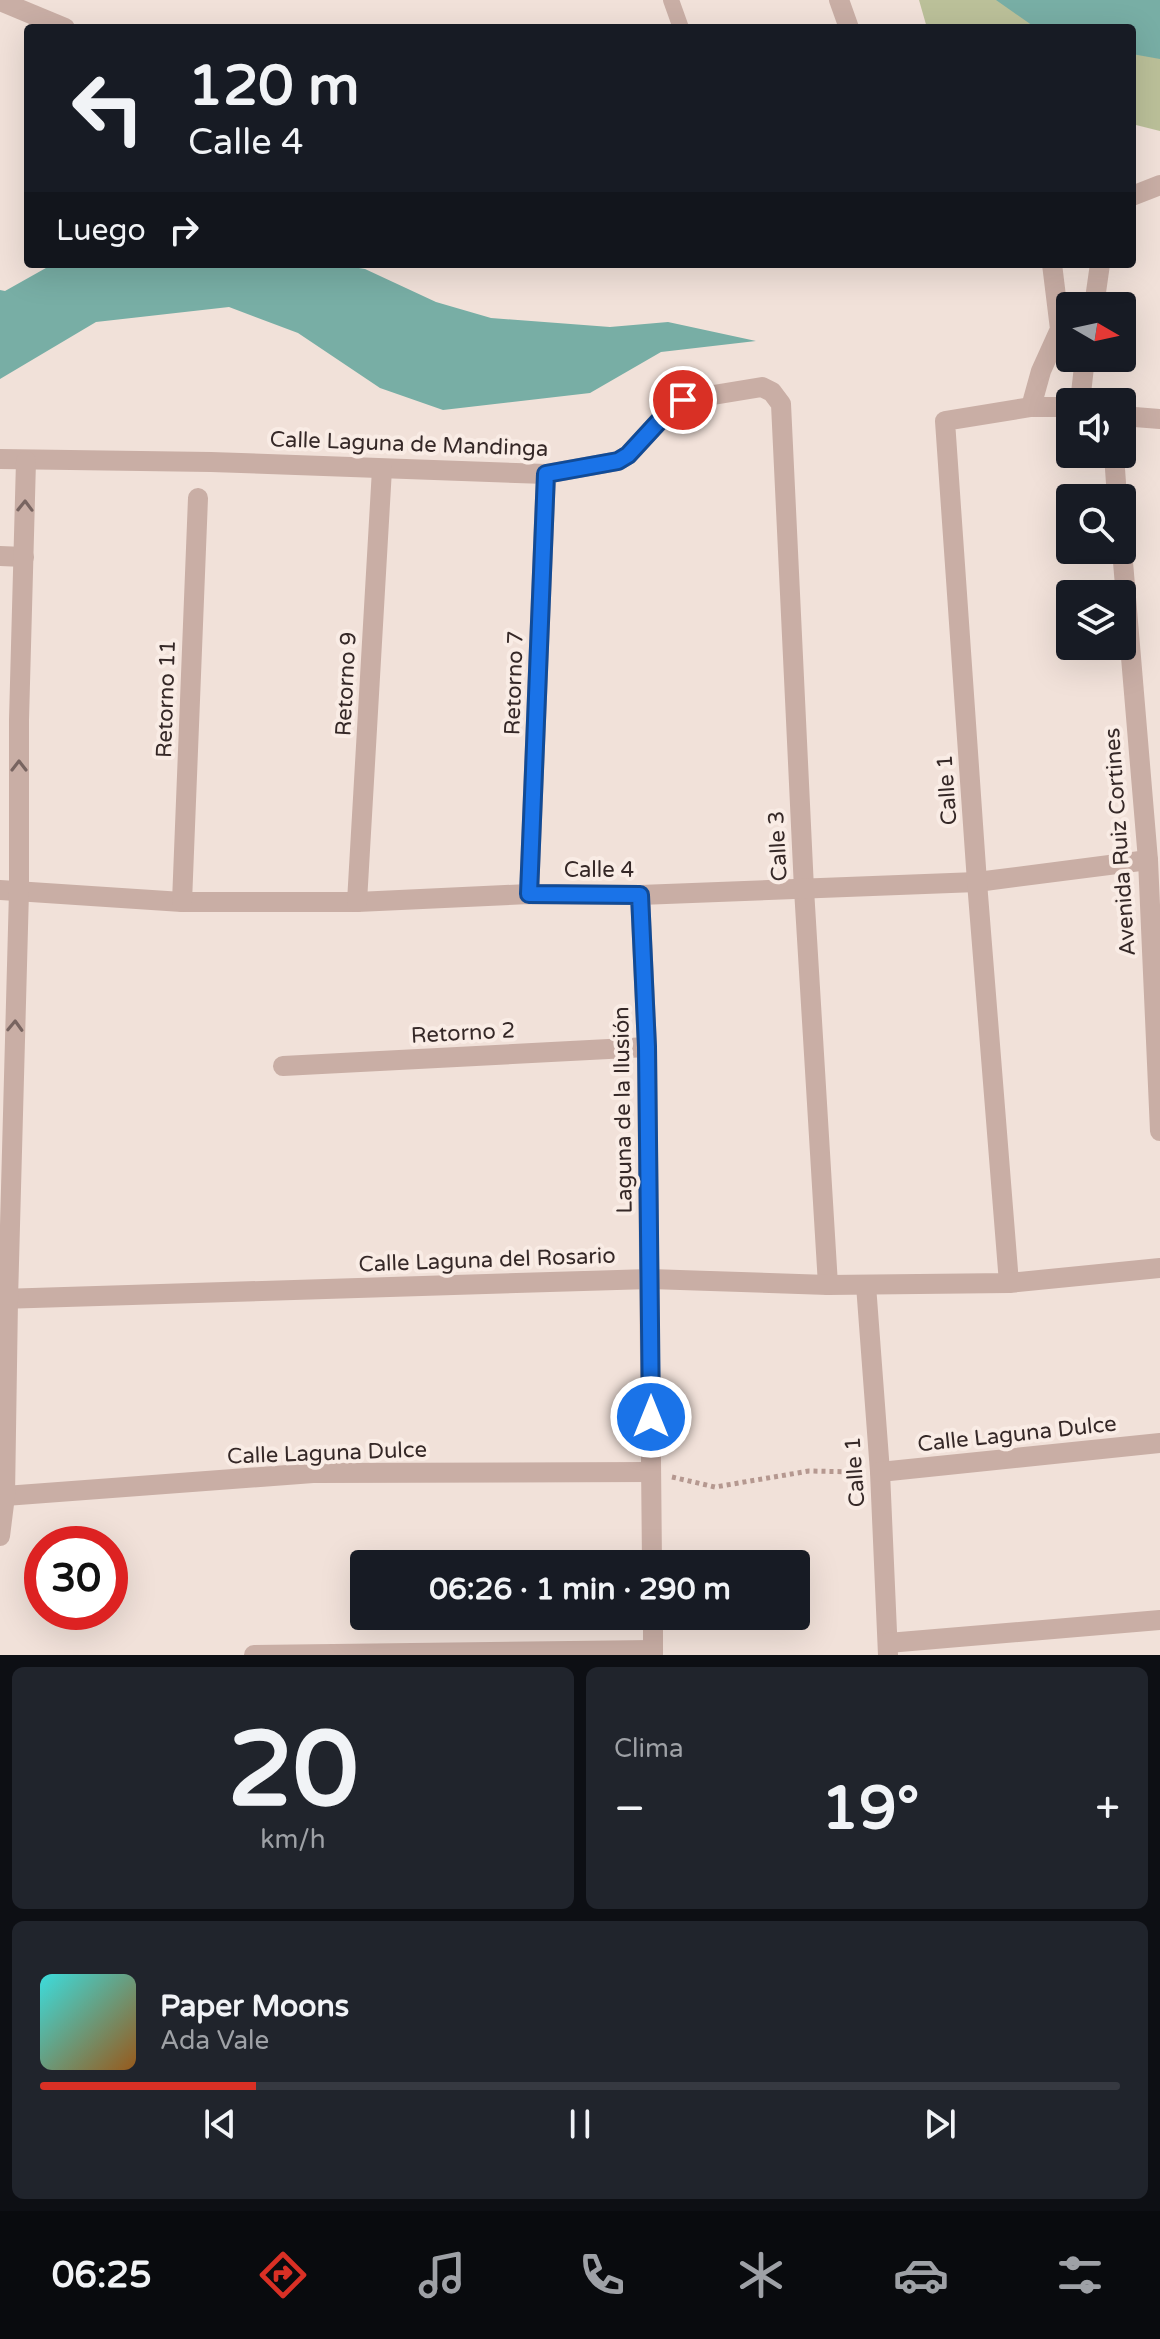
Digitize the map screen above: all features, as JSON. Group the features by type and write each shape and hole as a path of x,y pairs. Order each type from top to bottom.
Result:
{"street":[{"path":"839,0 848,24"},
{"path":"0,1 55,24"},
{"path":"1136,194 1160,185"},
{"path":"1053,268 1058,292"},
{"path":"1096,292 1099,268"},
{"path":"1031,407 1041,371 1056,345"},
{"name":"Calle Laguna de Mandinga","path":"0,459 211,462 546,474 618,461 628,455 674,405 683,400 762,387 772,392 781,404"},
{"name":"Calle 3","path":"781,404 804,889 828,1285"},
{"name":"Calle 1","path":"1009,1283 945,421 1031,407 1056,407"},
{"path":"1136,417 1160,419"},
{"path":"0,1536 5,1496 10,720 24,557 26,461"},
{"name":"Retorno 9","path":"357,902 382,469"},
{"name":"Retorno 7","path":"529,894 546,474"},
{"name":"Retorno 11","path":"182,902 198,498"},
{"path":"0,556 24,557"},
{"name":"Avenida Ruiz Cortines","path":"1123,564 1148,860 1160,1131"},
{"name":"Calle 4","path":"9,891 182,902 357,902 529,894 640,895 977,882 1148,860"},
{"name":"Laguna de la Ilusión","path":"640,895 647,1047 652,1550"},
{"name":"Retorno 2","path":"283,1066 647,1047"},
{"name":"Calle Laguna del Rosario","path":"4,1300 650,1279 828,1285 1009,1283 1160,1268"},
{"name":"Calle 1","path":"866,1285 880,1472 888,1649"},
{"name":"Calle Laguna Dulce","path":"880,1472 1160,1443"},
{"name":"Calle Laguna Dulce","path":"5,1496 313,1473 651,1472"},
{"path":"888,1649 1160,1620"},
{"path":"254,1655 653,1652 653,1630"}],"lane":[{"path":"671,0 680,24"}],"path":[{"path":"651,1472 715,1487 809,1471 880,1472"}],"green space":[{"path":"919,0 1160,0 1160,131 1136,125 1136,24 926,24"}],"water":[{"path":"996,0 1160,0 1160,59 1136,55 1136,24 1030,24"},
{"path":"46,268 359,268 436,302 491,318 610,327 668,322 756,341 661,352 590,393 443,410 380,388 298,333 229,307 96,322 0,379 0,290 5,291"}],"route":[{"path":"651,1417 647,1047 640,895 529,894 546,474 618,461 628,455 674,405 683,400"}]}
